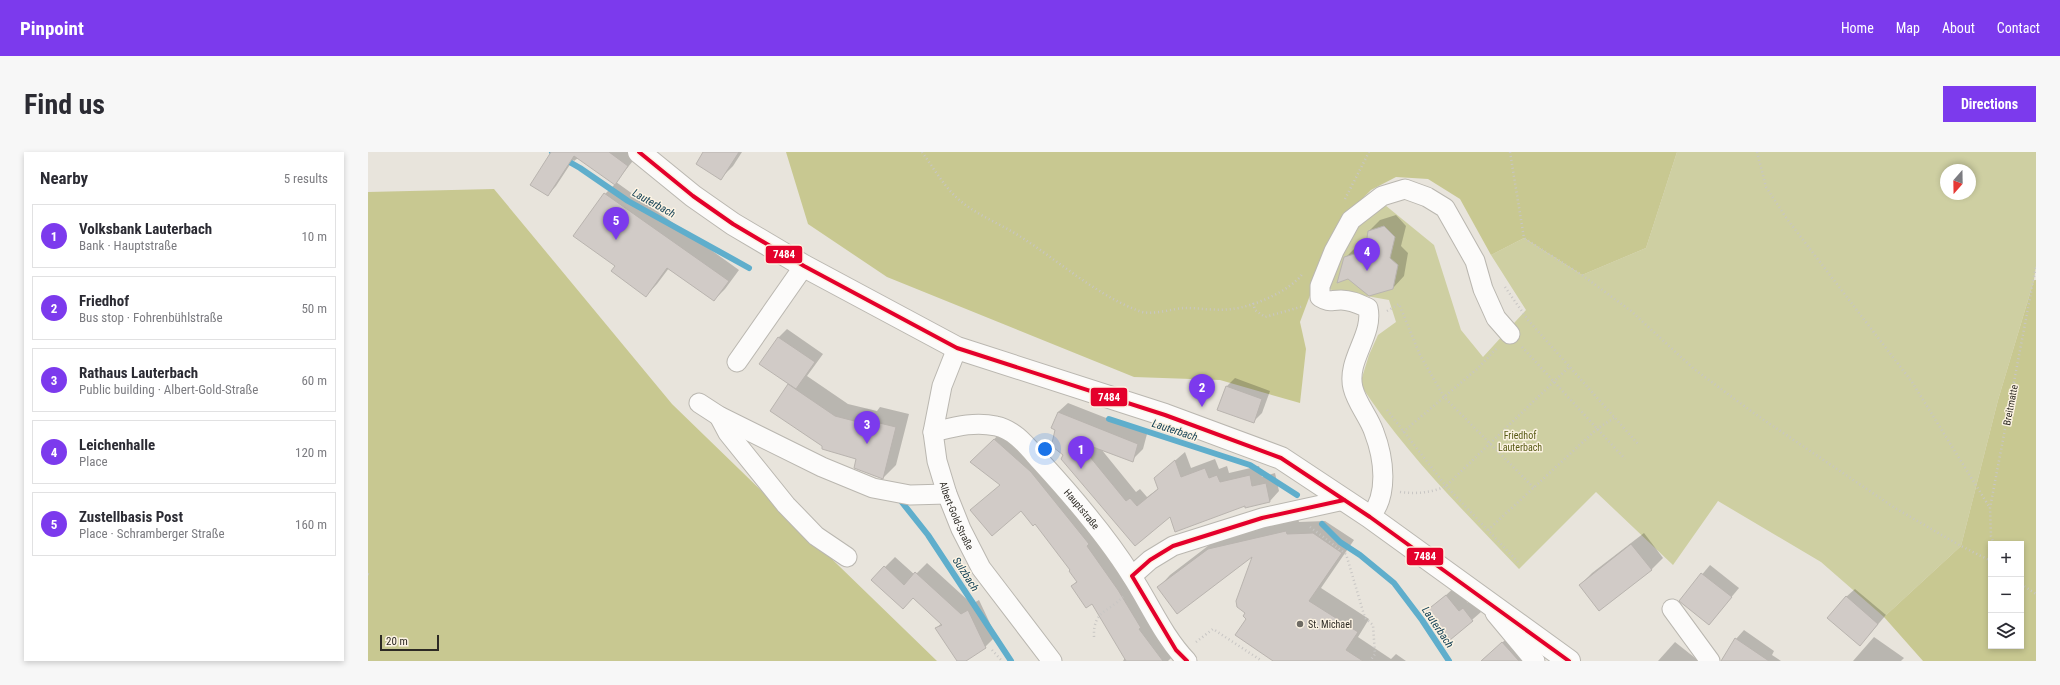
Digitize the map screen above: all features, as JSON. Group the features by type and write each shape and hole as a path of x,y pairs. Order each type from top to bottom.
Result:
{"main road":[{"path":"639,152 693,196 716,212 804,266 957,348 1150,410 1228,437 1281,458 1370,517 1484,601 1569,661"}],"street":[{"path":"1370,517 1378,508 1382,486 1383,467 1374,432 1352,387 1353,368 1370,319 1368,308 1353,302 1340,300 1328,302 1320,297 1320,286 1334,251 1351,220 1382,196 1405,189 1427,196 1445,208 1475,261 1483,289 1496,318 1510,334"},
{"path":"737,362 804,266"},
{"name":"Albert-Gold-Straße","path":"957,348 942,386 933,432 937,461 947,494 961,529 981,568 1052,661"},
{"path":"699,403 719,416 822,467 873,488 910,495 947,494"},
{"path":"719,416 728,433 786,505 816,536 847,557"},
{"name":"Hauptstraße","path":"933,432 972,423 997,426 1016,434 1108,540 1132,576 1148,605 1184,658"},
{"path":"1132,576 1150,560 1173,546 1262,518 1344,500"},
{"path":"1484,601 1535,661"},
{"path":"1672,610 1710,661"}],"path":[{"path":"922,152 946,186 971,209 1022,238 1120,302 1141,312 1185,308 1233,309 1253,303 1255,310 1265,317 1309,304"},
{"path":"1510,152 1524,238 1582,275 1631,311 1694,369 1755,414 1895,508 1961,546 1988,560"},
{"path":"1757,152 1766,186 1787,218 1912,382 1990,508"},
{"name":"Breitmatte","path":"1993,541 1991,536 1990,508 2036,266"},
{"path":"1483,289 1504,286 1528,320 1639,445"},
{"path":"1370,319 1399,304 1420,355 1444,397 1534,488"},
{"path":"1404,432 1477,369 1510,334 1555,381 1625,459"},
{"path":"1382,486 1401,492 1421,493 1437,491 1446,486 1570,366"},
{"path":"1386,408 1446,486 1518,562"},
{"path":"1488,530 1598,428 1614,418"},
{"path":"1312,530 1346,554 1365,618 1373,625 1375,654 1370,661"},
{"path":"1094,637 1093,624 1096,619 1122,597 1132,576"},
{"path":"2024,586 2036,594"},
{"path":"1184,658 1213,629 1262,661"},
{"path":"992,650 1002,661"}],"green space":[{"path":"786,152 1677,152 1646,248 1582,275 1524,238 1491,255 1460,199 1428,179 1396,177 1371,190 1344,217 1321,266 1300,322 1306,349 1300,403 1220,380 1134,377 887,277 808,224"},
{"name":"Friedhof Lauterbach","path":"1677,152 2036,152 2036,266 2034,280 1998,400 1961,546 1884,617 1821,562 1718,501 1673,565 1596,492 1519,569 1415,457 1377,409 1360,384 1369,355 1378,335 1396,322 1389,300 1327,289 1353,230 1385,205 1434,245 1461,330 1483,357 1526,310 1491,255 1524,238 1582,275 1646,248"},
{"path":"494,189 672,404 937,661 368,661 368,192"},
{"path":"2034,280 2036,280 2036,661 1923,661 1884,617 1961,546 1998,400"}],"building":[{"path":"551,152 609,152 628,166 615,185 574,156 548,196 530,185"},
{"path":"703,152 739,152 721,180 696,164"},
{"path":"604,193 729,281 714,301 667,268 646,297 611,271 615,266 573,236"},
{"path":"1384,226 1395,237 1390,258 1398,265 1393,289 1369,296 1348,279 1337,283 1344,257 1365,251 1368,231"},
{"path":"778,337 815,362 796,389 759,364"},
{"path":"788,384 835,416 866,424 867,420 896,427 883,479 854,468 856,459 822,449 822,446 770,411"},
{"path":"1226,386 1262,399 1254,423 1217,410"},
{"path":"1058,412 1138,444 1133,462 1077,441 1126,501 1130,498 1137,506 1158,489 1154,478 1175,460 1181,477 1205,468 1209,478 1217,475 1220,482 1250,475 1252,486 1266,483 1270,502 1245,508 1245,506 1175,532 1170,517 1135,546 1061,459 1063,455 1053,447 1052,443 1055,430 1051,428"},
{"path":"994,439 1031,472 1089,544 1087,546 1118,590 1141,628 1139,629 1163,661 1126,661 1092,604 1086,608 1071,586 1077,582 1069,571 1070,570 1035,524 1033,526 1021,511 992,536 970,510 1000,485 970,462"},
{"path":"1286,531 1287,534 1313,533 1342,553 1309,601 1358,632 1346,650 1363,661 1273,661 1235,635 1246,619 1243,616 1245,613 1237,607 1236,601 1252,557 1177,614 1157,587 1208,549"},
{"path":"1631,544 1652,570 1599,611 1579,585"},
{"path":"884,566 904,585 915,572 961,614 968,610 986,648 966,661 957,661 935,628 942,625 913,598 903,609 871,580"},
{"path":"1701,573 1732,597 1709,625 1679,601"},
{"path":"1446,595 1459,611 1463,608 1473,621 1450,640 1426,611"},
{"path":"1846,596 1878,624 1860,646 1827,618"},
{"path":"1735,638 1769,661 1721,661"},
{"path":"1502,642 1519,661 1481,661"}],"waterway":[{"name":"Lauterbach","path":"552,152 580,168 628,201 749,268"},
{"name":"Lauterbach","path":"1109,419 1250,465 1297,495"},
{"name":"Sulzbach","path":"901,501 928,535 1011,661"},
{"name":"Lauterbach","path":"1322,524 1340,542 1360,555 1394,583 1422,620 1449,661"}],"transit line":[{"name":"7484","path":"639,152 693,196 733,224 804,266 957,348 1165,415 1281,458 1370,517 1569,661"},
{"name":"7484","path":"1187,661 1176,650 1132,576 1150,560 1173,546 1262,518 1344,500"}],"place":[{"name":"Zustellbasis Post","path":"616,240"},
{"name":"Leichenhalle","path":"1367,271"},
{"name":"Friedhof","path":"1202,407"},
{"name":"Rathaus Lauterbach","path":"867,444"},
{"name":"Volksbank Lauterbach","path":"1081,469"},
{"name":"St. Michael","path":"1300,624"}]}
